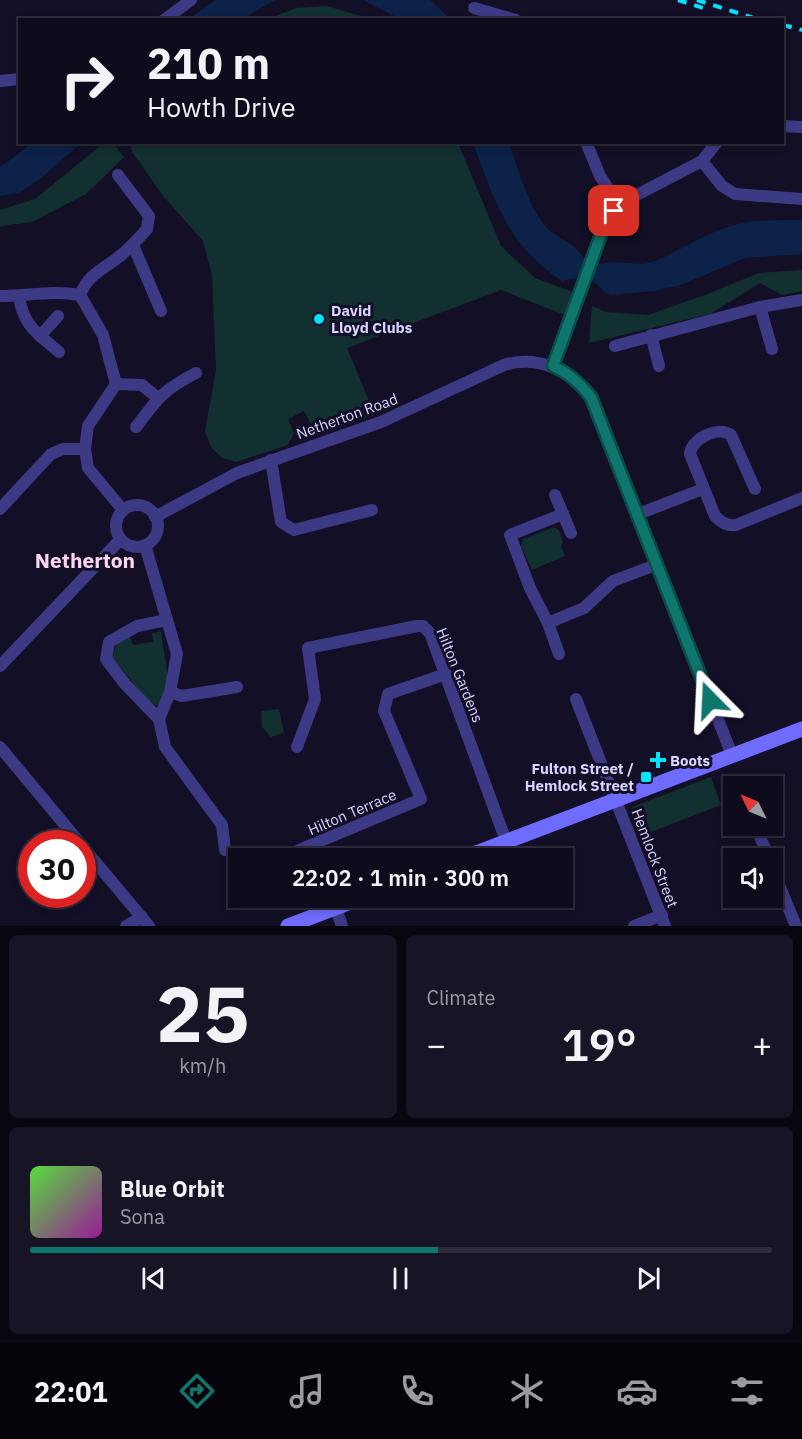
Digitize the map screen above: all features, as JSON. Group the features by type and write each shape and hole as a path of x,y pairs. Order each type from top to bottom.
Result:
{"street":[{"path":"167,18 191,0"},
{"path":"474,8 509,18"},
{"path":"0,81 18,79"},
{"path":"784,126 802,127"},
{"path":"587,144 600,176 620,206"},
{"path":"715,144 702,161 631,198 608,218 553,366 565,371 581,384 591,397 732,755"},
{"path":"702,161 722,186 735,194 802,199"},
{"path":"118,175 149,216 147,230 133,245 92,275 84,284 80,295 102,335 116,384 88,426 85,449 88,468 123,510"},
{"path":"133,245 161,311"},
{"path":"0,296 47,292 80,295"},
{"path":"19,296 24,318 59,352"},
{"path":"615,346 760,307 802,300"},
{"path":"760,307 772,349"},
{"path":"40,336 58,316"},
{"path":"651,335 659,366"},
{"name":"Netherton Road","path":"155,518 237,473 381,422 504,365 525,362 553,366"},
{"path":"136,427 158,398 172,386 196,374"},
{"path":"116,384 142,385 158,398"},
{"path":"755,489 731,435 723,431 700,439 690,449 703,489 715,516 729,526 802,498"},
{"path":"0,509 51,454 63,449 85,449"},
{"path":"271,460 281,522 294,530 372,510"},
{"path":"638,514 703,489"},
{"path":"555,495 571,533"},
{"path":"136,506 151,511 157,524 155,536 145,545 135,547 126,545 120,540 116,523 123,510 136,506"},
{"path":"559,654 510,535 563,514"},
{"path":"0,666 120,540"},
{"path":"145,545 177,654 170,692 159,720"},
{"path":"548,623 584,608 613,581 658,564"},
{"path":"167,620 137,626 110,642 106,659 125,684 159,720 165,747 222,825 225,850"},
{"name":"Hilton Gardens","path":"297,747 315,699 308,648 423,626 430,633 446,674 506,841"},
{"name":"Hilton Terrace","path":"304,848 421,799 384,711 388,694 446,674"},
{"path":"170,692 182,696 237,687"},
{"name":"Hemlock Street","path":"576,699 663,921"},
{"path":"488,848 802,729"},
{"path":"0,747 69,830"},
{"path":"96,862 146,922 126,926"},
{"path":"783,895 796,926"},
{"path":"288,926 336,908 342,926"},
{"path":"634,926 663,921"}],"green space":[{"path":"327,6 368,18 271,18 296,8"},
{"path":"103,144 114,144 124,157 86,194 32,222 0,226 0,210 35,199"},
{"name":"David Lloyd Clubs","path":"130,144 458,144 501,246 535,278 573,292 565,315 501,290 347,348 375,415 322,432 312,426 304,411 288,419 294,433 288,445 236,462 222,458 211,447 205,431 216,370 212,275 203,241 164,197 132,152"},
{"path":"802,270 802,291 782,295 760,283 710,314 589,343 592,306 606,312 648,315 759,273"},
{"path":"554,527 559,530 565,556 532,570 521,546 523,539"},
{"path":"161,631 169,685 157,706 146,699 112,657 117,643 130,637 133,645 153,642 152,633"},
{"path":"279,709 284,733 271,737 262,727 261,711"},
{"path":"711,777 721,805 643,835 632,807"}],"water":[{"path":"215,0 275,0 244,18 190,18"},
{"path":"363,0 430,0 449,18 398,18"},
{"path":"32,144 80,144 41,178 19,193 0,196 0,166"},
{"path":"473,144 509,144 525,188 541,221 553,233 568,242 584,259 600,264 612,262 644,264 656,261 719,230 755,221 774,220 802,220 802,254 745,258 681,285 653,291 611,295 587,279 575,278 562,281 543,267 515,237 488,184"}],"railway":[{"path":"678,0 703,8"},
{"path":"697,0 754,18"},
{"path":"784,25 802,30"}],"place":[{"name":"David Lloyd Clubs","path":"319,319"},
{"name":"Boots","path":"658,760"},
{"name":"Fulton Street / Hemlock Street","path":"646,777"}],"district":[{"name":"Netherton","path":"85,560"}],"route":[{"path":"614,211 603,229 577,306 553,366 565,371 581,384 591,397 710,700"}]}
